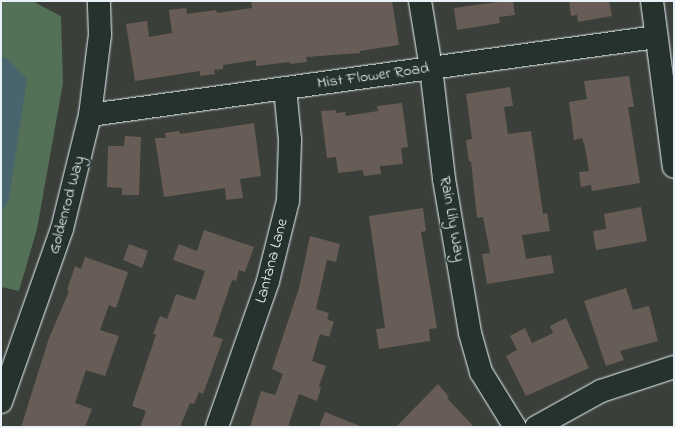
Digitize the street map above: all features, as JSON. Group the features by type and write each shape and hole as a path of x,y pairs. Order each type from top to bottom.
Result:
{"street":[{"name":"Goldenrod Way","path":"1,402 62,229 90,115 100,35 99,1"},
{"name":"Rain Lily Way","path":"420,1 431,68 444,179 470,333 481,372 515,427"},
{"path":"652,1 674,167"},
{"name":"Mist Flower Road","path":"90,115 656,37"},
{"name":"Lantana Lane","path":"217,427 268,281 288,201 290,140 285,88"},
{"path":"536,427 602,391 674,367"}],"green space":[{"path":"1,1 32,1 61,16 63,83 37,229 19,291 1,287"}],"water":[{"path":"1,57 7,58 27,79 9,199 1,213"}],"building":[{"path":"251,1 392,1 399,45 360,51 360,53 306,57 307,62 290,64 290,62 256,66 256,60 223,65 223,69 214,70 215,74 200,76 200,71 135,81 126,24 147,21 149,37 172,33 169,10 186,8 187,14 216,10 217,13 252,8"},
{"path":"513,1 515,15 499,17 500,23 457,30 454,8"},
{"path":"569,1 609,1 612,16 578,22 577,15 571,16"},
{"path":"629,76 634,107 628,107 640,183 592,191 591,185 581,187 579,172 589,171 582,138 574,140 569,102 587,99 584,81"},
{"path":"510,87 513,106 504,107 508,134 531,131 543,214 547,213 550,231 522,235 526,259 551,255 554,273 487,284 482,254 490,253 483,217 477,218 471,161 469,162 466,140 472,139 466,94"},
{"path":"402,103 408,147 401,148 403,164 380,166 381,174 364,176 363,170 338,173 336,157 327,158 321,111 336,110 336,113 345,112 346,116 378,111 377,106"},
{"path":"254,123 261,176 240,179 243,198 226,200 225,188 164,197 155,138 166,138 165,133 179,131 180,134"},
{"path":"125,136 141,137 139,195 122,195 122,188 107,187 108,146 124,146"},
{"path":"641,207 647,241 596,250 593,231 606,229 604,214"},
{"path":"423,208 426,231 421,232 437,328 429,329 430,341 379,349 376,329 385,328 369,216"},
{"path":"204,230 254,247 245,272 239,270 236,281 232,280 213,336 223,339 203,394 199,392 194,404 190,403 180,427 140,427 146,411 132,406 156,335 153,334 160,316 167,319 176,294 195,300 205,271 173,260 179,244 197,251"},
{"path":"310,236 340,244 336,262 327,260 316,309 329,313 327,319 334,322 329,337 320,334 312,361 326,366 319,386 321,388 317,401 299,394 288,427 250,427 261,391 275,395 283,374 272,369 299,288"},
{"path":"129,244 148,251 142,268 123,260"},
{"path":"85,257 128,272 116,308 109,305 100,330 119,336 105,376 86,370 75,403 92,409 85,427 21,427 49,338 69,291 67,290 75,266 81,269"},
{"path":"626,288 633,310 649,306 658,341 620,351 624,360 606,366 584,301"},
{"path":"566,318 589,368 526,396 506,356 517,350 510,336 525,328 532,343 553,333 550,326"},
{"path":"438,384 449,397 447,398 474,427 396,427"},
{"path":"325,412 360,426 360,427 319,427"}]}
